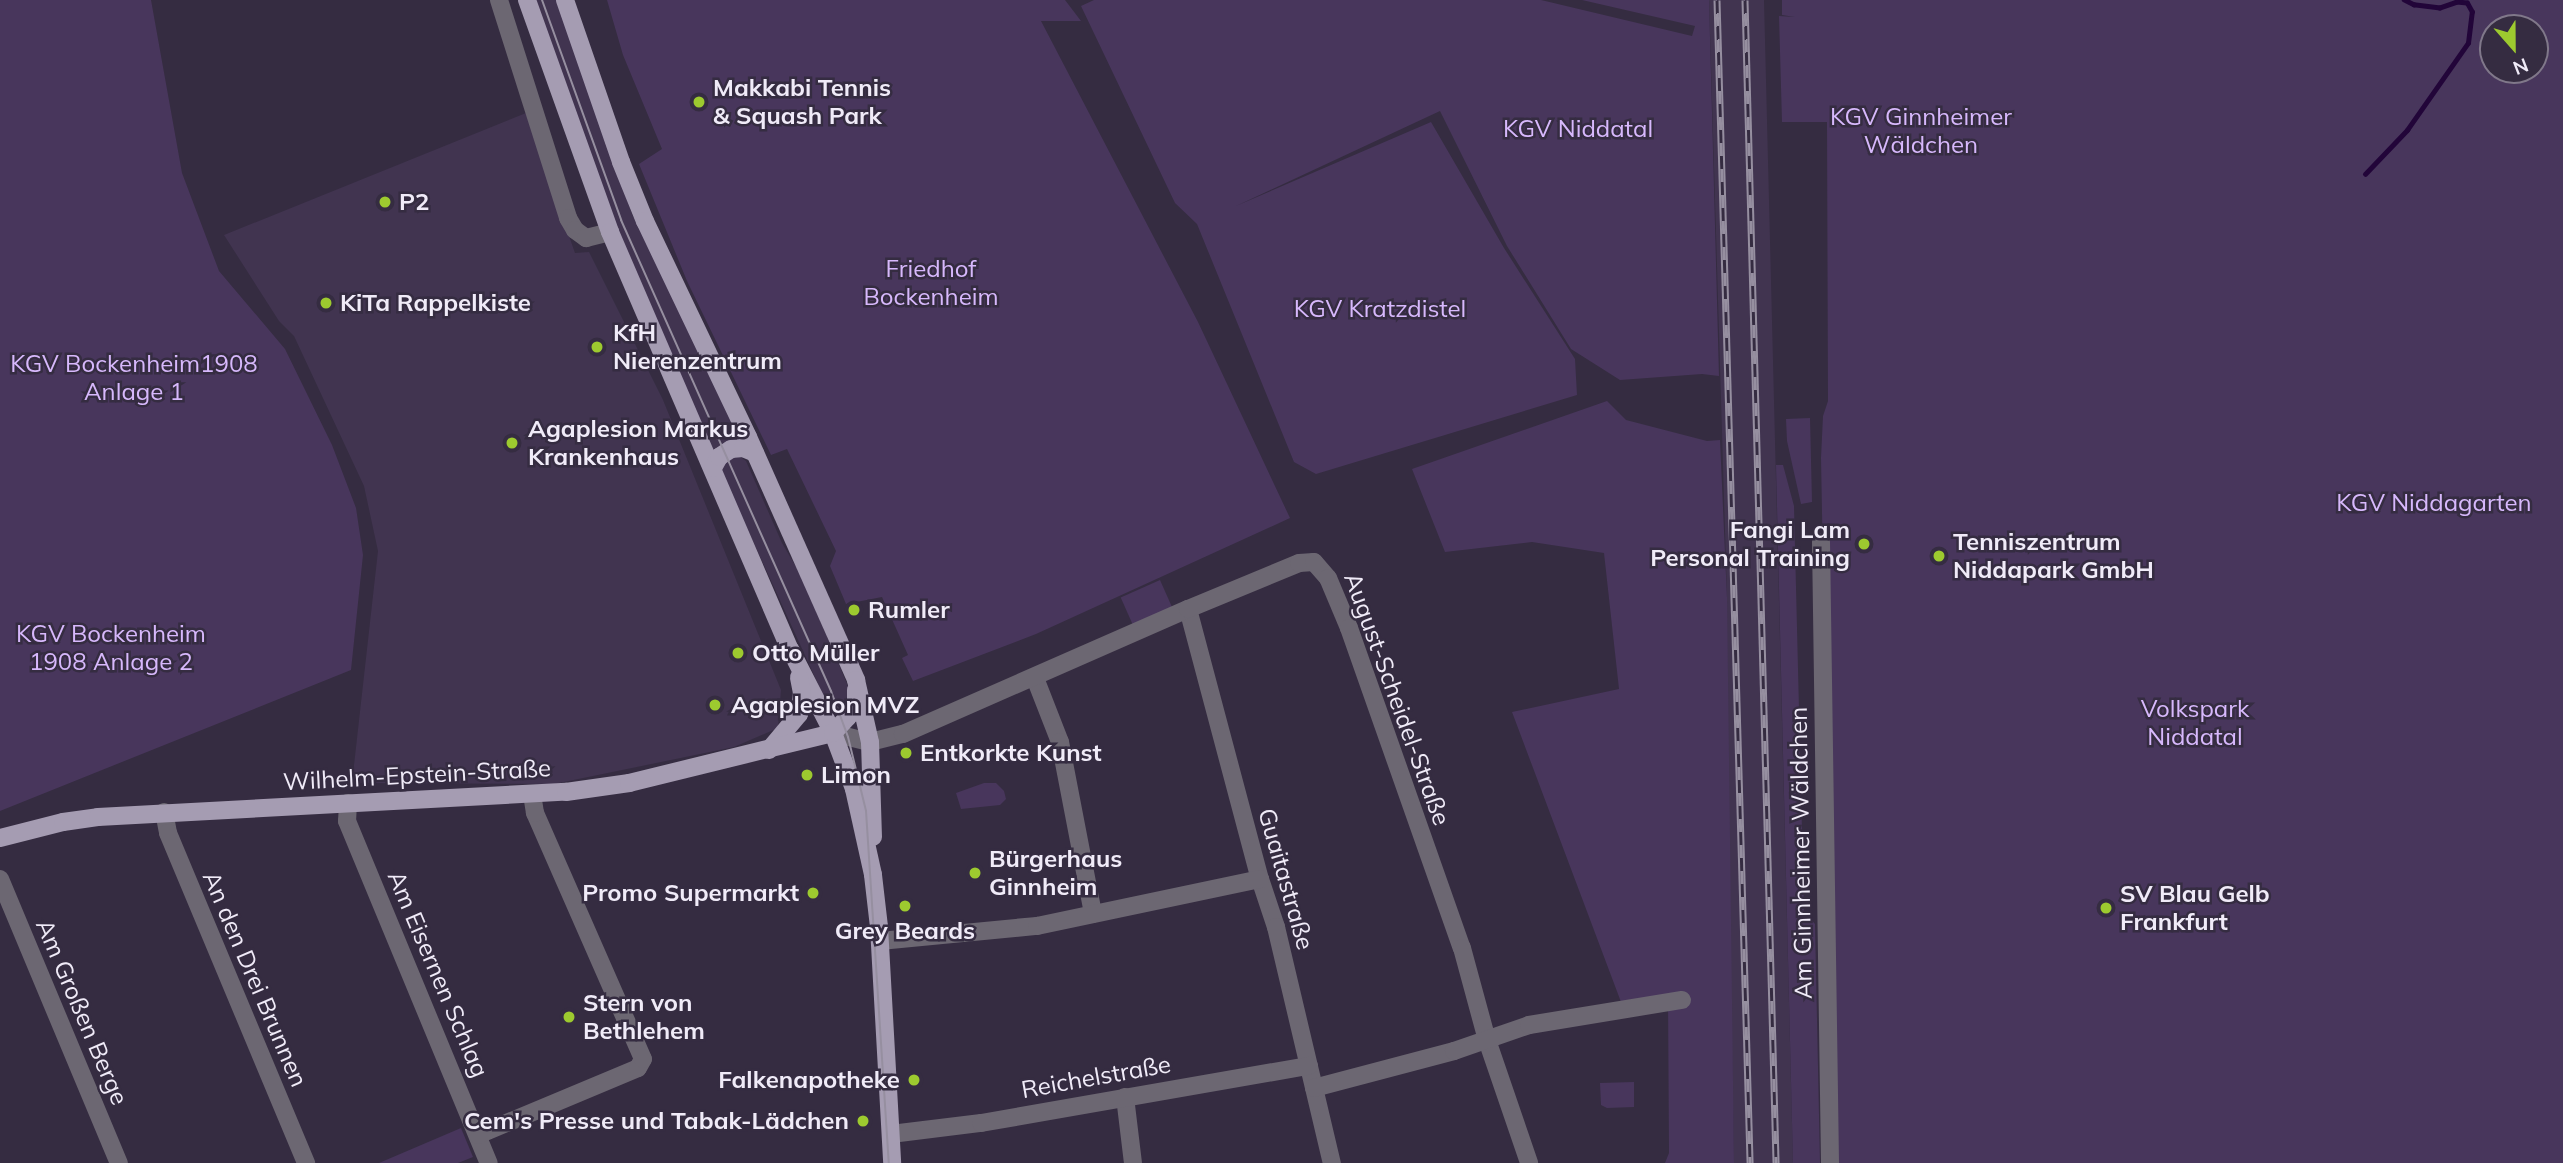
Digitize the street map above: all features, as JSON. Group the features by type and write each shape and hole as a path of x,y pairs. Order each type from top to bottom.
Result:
{"main road":[{"path":"527,0 610,232 798,667 833,733 859,805 873,875"},
{"path":"565,0 621,163 645,221 755,453 856,680 870,741 873,875 880,941 892,1163"},
{"path":"713,468 719,457 731,449 743,448 755,453"},
{"path":"769,750 797,718 801,709 798,667"},
{"path":"833,733 848,717 856,702 856,680"},
{"name":"Wilhelm-Epstein-Straße","path":"0,838 63,822 164,812 531,794 629,783 833,733"}],"street":[{"path":"499,0 568,218 575,230 586,238 610,232"},
{"name":"Am Ginnheimer Wäldchen","path":"1821,542 1830,1163"},
{"name":"August-Scheidel-Straße","path":"833,733 870,741 915,730 1188,609 1299,563 1314,562 1328,578 1462,948 1487,1040"},
{"name":"Guaitastraße","path":"1188,609 1259,879 1276,927 1332,1163"},
{"path":"1035,678 1060,742 1093,914"},
{"path":"478,1135 638,1068 643,1059 535,813 531,794"},
{"name":"Am Eisernen Schlag","path":"348,803 347,821 489,1163"},
{"name":"An den Drei Brunnen","path":"164,812 167,833 306,1163"},
{"name":"Am Großen Berge","path":"0,879 119,1163"},
{"path":"880,941 1037,926 1259,879"},
{"path":"1314,1088 1398,1067 1529,1025 1682,1000"},
{"path":"1487,1040 1529,1163"},
{"name":"Reichelstraße","path":"891,1134 981,1122 1309,1066"},
{"path":"1125,1097 1133,1163"}],"shaded area":[{"path":"534,0 556,0 632,214 744,443 730,441 711,452 621,240"},
{"path":"1709,0 1764,0 1793,1163 1734,1163 1726,730 1727,598"},
{"name":"Agaplesion Markus Krankenhaus","path":"526,113 575,253 589,252 663,400 781,690 778,728 734,747 554,784 352,783 378,551 364,486 294,336 279,321 224,235"},
{"path":"739,456 746,461 782,543 801,575 850,691 845,701 834,709 829,707 819,686 720,469 728,459"}],"green space":[{"path":"0,0 151,0 182,173 219,271 285,349 332,445 356,508 363,555 351,670 0,811"},
{"name":"Friedhof Bockenheim","path":"607,0 1065,0 1081,21 1041,21 1198,322 1290,518 1036,634 913,681 902,658 908,655 882,597 846,604 830,566 836,551 787,449 771,455 687,281 639,164 662,149 623,55"},
{"path":"1094,0 1541,0 1692,36 1695,26 1582,0 1709,0 1719,376 1702,374 1620,380 1571,349 1507,246 1440,111 1236,206 1431,122 1504,248 1575,359 1577,395 1316,474 1294,462 1197,224 1175,203 1081,6"},
{"name":"Volkspark Niddatal","path":"1782,0 2563,0 2563,1163 1834,1163 1821,458 1823,416 1828,401 1827,122 1782,122 1779,16 1795,17 1782,15"},
{"path":"1607,401 1626,420 1707,441 1720,440 1727,598 1734,1163 1665,1163 1669,1153 1668,996 1621,1002 1512,712 1619,689 1604,553 1532,542 1445,552 1412,469"},
{"path":"1810,418 1812,502 1801,504 1787,441 1786,419"},
{"path":"1776,465 1783,465 1794,506 1804,912 1815,924 1820,1163 1793,1163"},
{"path":"1160,580 1172,607 1133,625 1121,597"},
{"path":"984,783 996,783 1004,791 1006,799 1000,805 961,809 956,793"},
{"path":"1634,1082 1634,1107 1607,1108 1601,1105 1600,1083"},
{"path":"461,1128 473,1157 458,1163 379,1163"}],"waterway":[{"path":"2365,174 2407,130 2468,43 2472,12 2467,3 2457,2 2440,8 2414,5 2404,0"}],"tram line":[{"path":"542,0 621,220 831,691 848,737 866,811 889,1163"}],"railway":[{"path":"1717,0 1750,1163"},
{"path":"1745,0 1776,1163"}],"place":[{"name":"Makkabi Tennis & Squash Park","path":"699,102"},
{"name":"P2","path":"385,202"},
{"name":"KiTa Rappelkiste","path":"326,303"},
{"name":"KfH Nierenzentrum","path":"597,347"},
{"name":"Agaplesion Markus Krankenhaus","path":"512,443"},
{"name":"Fangi Lam Personal Training","path":"1864,544"},
{"name":"Tenniszentrum Niddapark GmbH","path":"1939,556"},
{"name":"Rumler","path":"854,610"},
{"name":"Otto Müller","path":"738,653"},
{"name":"Agaplesion MVZ","path":"715,705"},
{"name":"Entkorkte Kunst","path":"906,753"},
{"name":"Limon","path":"807,775"},
{"name":"Bürgerhaus Ginnheim","path":"975,873"},
{"name":"Promo Supermarkt","path":"813,893"},
{"name":"Grey Beards","path":"905,906"},
{"name":"SV Blau Gelb Frankfurt","path":"2106,908"},
{"name":"Stern von Bethlehem","path":"569,1017"},
{"name":"Falkenapotheke","path":"914,1080"},
{"name":"Cem's Presse und Tabak-Lädchen","path":"863,1121"}],"park label":[{"name":"KGV Niddatal","path":"1578,129"},
{"name":"KGV Ginnheimer Wäldchen","path":"1921,131"},
{"name":"KGV Kratzdistel","path":"1380,309"},
{"name":"KGV Bockenheim1908 Anlage 1","path":"134,378"},
{"name":"KGV Niddagarten","path":"2434,503"},
{"name":"KGV Bockenheim 1908 Anlage 2","path":"111,648"}]}
